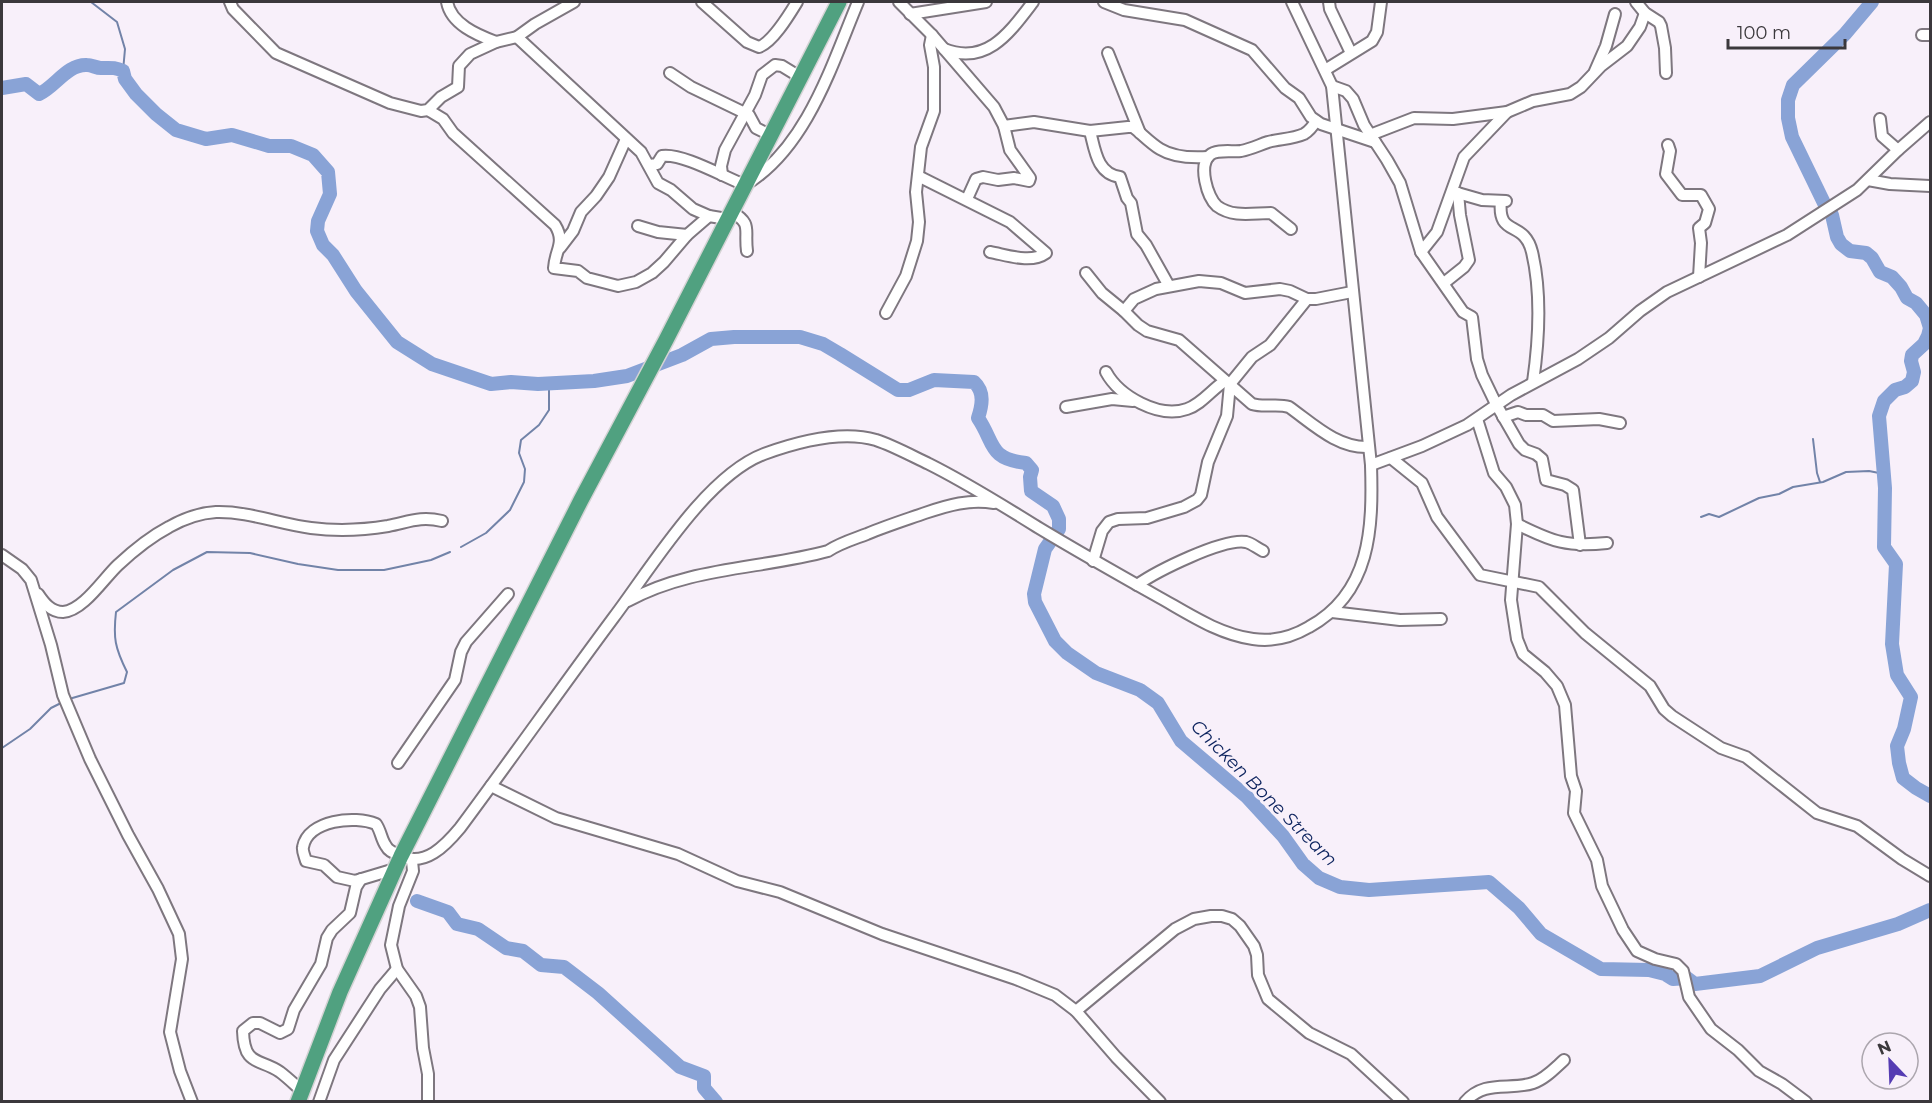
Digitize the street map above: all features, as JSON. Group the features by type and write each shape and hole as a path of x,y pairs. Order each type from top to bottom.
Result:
{"highway":[{"path":"300,1096 340,993 581,500 662,349 839,2"}],"street":[{"path":"230,2 276,53 390,103 421,111 428,110 441,97 458,87 458,72 463,61 477,50 517,37 574,2"},
{"path":"447,2 452,15 458,22 496,42"},
{"path":"702,2 754,47 766,43 797,2"},
{"path":"650,165 657,164 662,156 671,155 745,184 760,175 809,116 858,2"},
{"path":"899,2 932,35 981,91 1004,126 1010,150 1030,180 1014,178 993,180 982,177 976,179 967,199"},
{"path":"910,14 986,2"},
{"path":"944,49 957,54 984,51 1006,36 1033,2"},
{"path":"1104,2 1124,10 1185,20 1194,26 1243,45 1260,57 1285,88 1299,98 1316,121 1337,131 1372,139 1414,118 1453,119 1507,112 1533,101 1570,94 1627,46 1646,13"},
{"path":"428,1101 428,1074 423,1048 420,1007 417,996 397,969 391,953 399,906 412,871 403,862 386,847 380,830 376,824 369,821 342,821 314,830 307,837 302,849 306,861 324,865 337,877 355,882 403,862 423,858 448,842 690,515 735,469 755,458 791,446 833,437 873,440 938,469 1001,504 1093,561 1215,628 1254,639 1284,637 1309,627 1332,612 1353,586 1366,551 1372,504 1371,465 1337,131 1332,86 1292,2"},
{"path":"1329,2 1330,9 1351,53"},
{"path":"1325,70 1372,41 1375,37 1381,2"},
{"path":"1636,2 1661,26 1666,73"},
{"path":"1594,74 1606,46 1615,14"},
{"path":"886,313 906,276 913,256 919,222 916,207 921,147 934,111 934,67 930,45 932,35"},
{"path":"517,37 641,152 658,183 671,190 693,208 709,216 729,215 741,218 746,224 747,251"},
{"path":"1108,53 1140,134"},
{"path":"722,175 722,158 755,95 762,75 770,67 782,66 800,77"},
{"path":"670,73 691,87 751,116 756,128 770,135"},
{"path":"1332,86 1346,91 1353,99 1372,139 1400,183 1421,252 1464,314 1472,317 1478,363 1503,417 1525,450 1536,453 1542,459 1546,480 1574,490 1580,545"},
{"path":"428,110 443,119 453,133 555,225 560,236 560,248"},
{"path":"1421,252 1437,232 1454,192 1464,157 1507,112"},
{"path":"1880,119 1881,136 1898,150"},
{"path":"1004,126 1034,122 1090,131 1128,127 1166,152 1208,157 1213,153 1241,151 1302,134 1309,130 1316,121"},
{"path":"1371,465 1455,431 1533,382 1578,359 1609,338 1654,301 1787,235 1843,200 1930,122"},
{"path":"1090,131 1095,151 1104,170 1109,175 1120,177 1122,180 1127,198 1131,203 1137,234 1146,245 1169,286"},
{"path":"627,139 609,177 581,212 573,231 560,248 554,261 554,268 578,271 587,278 618,286 636,282 664,262 687,235 709,216"},
{"path":"1668,145 1670,150 1666,174 1682,195 1701,195 1709,209 1705,223 1700,228 1699,277"},
{"path":"1208,157 1205,178 1209,195 1214,203 1227,212 1271,213 1291,229"},
{"path":"918,176 1010,222 1046,253 1039,258 1025,258 990,252"},
{"path":"1868,180 1890,184 1930,186"},
{"path":"1454,192 1482,200 1504,201 1500,210 1502,221 1523,234 1528,240 1532,251 1538,311 1538,348 1533,382"},
{"path":"1444,283 1469,260 1454,192"},
{"path":"638,226 667,234 687,235"},
{"path":"1086,273 1102,293 1144,330 1179,340 1252,404 1259,406 1281,404 1290,407 1336,439 1352,446 1368,447"},
{"path":"1124,311 1134,299 1169,286 1209,281 1221,283 1239,292 1280,289 1307,299 1352,292"},
{"path":"1106,372 1118,389 1142,402 1161,410 1187,409 1200,402 1209,392 1228,382 1252,357 1270,345 1307,299"},
{"path":"1093,561 1095,548 1102,531 1110,522 1118,519 1147,518 1184,507 1201,495 1208,462 1227,416 1228,382"},
{"path":"1066,408 1112,399 1142,402"},
{"path":"1503,417 1518,412 1526,415 1542,415 1553,421 1599,419 1620,423"},
{"path":"1477,418 1494,473 1511,495 1517,524 1512,583 1514,627 1523,654 1545,672 1557,686 1565,705 1571,776 1576,791 1574,813 1597,860 1602,886 1623,930 1637,951 1655,959 1676,964 1683,974 1686,992 1710,1029 1738,1050 1759,1071 1806,1101"},
{"path":"1391,458 1422,483 1437,517 1480,575 1539,587 1585,633 1650,686 1672,716 1721,748 1746,757 1817,813 1857,826 1930,876"},
{"path":"625,603 656,587 685,578 828,551 837,545 889,524 958,502 982,501 1001,504"},
{"path":"2,555 22,569 45,603 56,611 63,612 77,607 140,546 186,518 217,512 245,514 310,528 327,529 387,526 428,518 442,521"},
{"path":"1517,524 1552,541 1580,545 1607,543"},
{"path":"1137,585 1161,570 1203,552 1238,542 1247,542 1263,551"},
{"path":"34,589 63,695 90,759 179,934 182,959 171,1032 180,1071 192,1101"},
{"path":"398,763 455,680 461,652 466,642 507,594"},
{"path":"1332,612 1400,620 1441,619"},
{"path":"491,786 556,818 678,854 737,881 780,892 882,934 1035,986 1055,995 1076,1011 1116,1057 1160,1101"},
{"path":"300,1096 281,1073 252,1059 245,1044 243,1031 253,1023 260,1023 280,1033 288,1029 294,1010 321,964 327,938 350,913 356,887 361,879"},
{"path":"1076,1011 1175,929 1194,919 1222,916 1232,919 1240,926 1254,946 1258,975 1268,999 1309,1033 1351,1054 1403,1101"},
{"path":"319,1101 334,1060 380,989 397,969"},
{"path":"1465,1101 1475,1092 1491,1086 1535,1082 1564,1060"}],"waterway":[{"path":"91,2 117,22 125,49 123,71"},
{"path":"1825,205 1792,137 1788,118 1788,100 1793,85 1845,34 1872,2"},
{"name":"Chicken Bone Stream","path":"2,88 26,84 39,94 73,68 89,65 99,68 115,68 123,71 125,79 136,94 176,130 206,139 232,135 269,146 291,146 313,155 328,172 330,194 318,221 317,231 323,245 333,255 356,291 397,342 432,364 491,384 594,381 627,376 682,355 711,339 734,337 800,337 823,344 898,390 909,390 934,380 974,382 981,395 978,418 994,448 1005,458 1026,463 1032,470 1031,491 1053,506 1059,519 1059,529 1045,549 1034,594 1035,602 1055,641 1067,653 1096,673 1140,690 1158,703 1181,741 1247,797 1283,836 1303,864 1319,878 1340,887 1369,890 1489,882 1519,908 1541,934 1601,969 1649,970 1665,974 1673,979 1687,978 1695,984 1760,976 1817,948 1898,924 1930,910"},
{"path":"1832,215 1841,244 1850,251 1866,253 1872,258 1880,272 1892,277 1907,298 1916,303 1926,315 1930,328 1924,344 1912,355 1914,372 1912,381 1905,387 1895,390 1884,401 1879,416 1885,488 1884,547 1896,564 1892,644 1897,675 1911,697 1904,729 1897,746 1899,763 1903,778 1930,796"},
{"path":"461,547 486,533 510,510 524,482 525,469 519,453 521,440 539,425 549,410 549,383"},
{"path":"1813,439 1820,482"},
{"path":"1701,517 1709,514 1719,517 1759,498 1779,494 1793,487 1823,482 1846,472 1869,471 1884,474"},
{"path":"69,699 124,683 127,672 116,643 116,612 173,570 207,552 250,553 338,570 384,570 431,560 450,552"},
{"path":"2,748 30,729 51,708 61,703"},
{"path":"417,901 448,912 457,924 478,929 506,948 523,951 541,965 564,967 598,993 680,1067 704,1076 704,1088 716,1102"}]}
